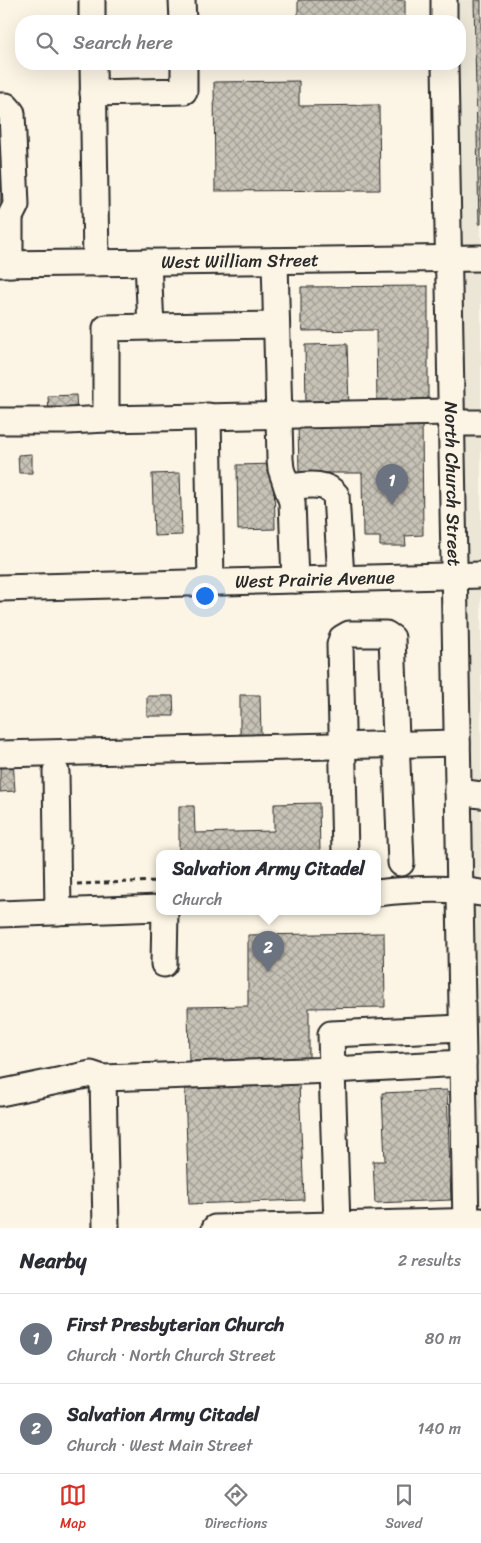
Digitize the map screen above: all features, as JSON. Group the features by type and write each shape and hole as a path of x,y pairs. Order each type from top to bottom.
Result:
{"street":[{"path":"92,0 92,15"},
{"path":"182,0 183,15"},
{"path":"444,0 444,15"},
{"path":"93,70 96,263"},
{"path":"93,93 184,91 184,70"},
{"name":"North Church Street","path":"444,70 457,743 469,794 471,897 462,1028 471,1223"},
{"path":"0,106 6,106 12,113 16,205 10,217 5,264"},
{"name":"West William Street","path":"5,264 481,258"},
{"path":"275,261 281,470 292,502 295,580"},
{"path":"148,262 151,327"},
{"path":"106,419 106,328 276,325"},
{"path":"0,422 278,414 450,418 481,423"},
{"path":"208,416 211,582"},
{"path":"287,487 326,486 332,489 336,495 341,578"},
{"name":"West Prairie Avenue","path":"0,588 481,575"},
{"path":"344,850 340,645 342,638 349,634 386,634 392,638 398,744 401,863"},
{"path":"0,754 457,743"},
{"path":"56,772 58,912"},
{"path":"381,892 392,891 471,897"},
{"path":"381,905 471,897"},
{"path":"0,914 156,908"},
{"path":"164,964 165,915"},
{"path":"337,1224 331,1034 462,1028"},
{"path":"0,1092 91,1074 104,1078 332,1070 463,1063"},
{"path":"104,1078 106,1228"},
{"path":"215,1228 337,1224 471,1223"}],"path":[{"path":"75,884 156,881"}],"shaded area":[{"path":"453,0 481,0 481,1228 478,1228 454,70 466,70 466,15 454,15"}],"building":[{"path":"298,0 405,0 405,15 298,15"},
{"path":"474,0 481,0 481,224 479,224"},
{"path":"299,81 299,106 379,105 380,190 215,191 214,82"},
{"path":"0,140 9,140 10,208 0,208"},
{"path":"428,286 428,405 377,405 376,330 303,331 301,323 301,287"},
{"path":"347,344 349,406 306,407 305,345"},
{"path":"76,395 77,413 49,414 48,396"},
{"path":"422,420 423,535 405,536 406,546 380,546 380,537 363,537 362,473 299,473 298,422"},
{"path":"32,454 32,473 19,473 18,455"},
{"path":"274,464 275,529 238,530 237,465"},
{"path":"180,473 182,535 154,536 152,474"},
{"path":"240,695 260,695 261,735 240,735"},
{"path":"147,696 173,696 174,716 147,716"},
{"path":"13,759 15,791 0,792 0,760"},
{"path":"319,803 320,850 179,850 179,806 194,806 195,833 274,831 274,804"},
{"path":"384,933 385,1007 309,1008 309,1060 189,1061 188,1007 248,1006 248,935"},
{"path":"299,1084 304,1200 189,1204 185,1089"},
{"path":"447,1090 451,1200 375,1203 373,1161 385,1161 382,1093"}],"place":[{"name":"First Presbyterian Church","path":"392,505"},
{"name":"Salvation Army Citadel","path":"268,972"}]}
